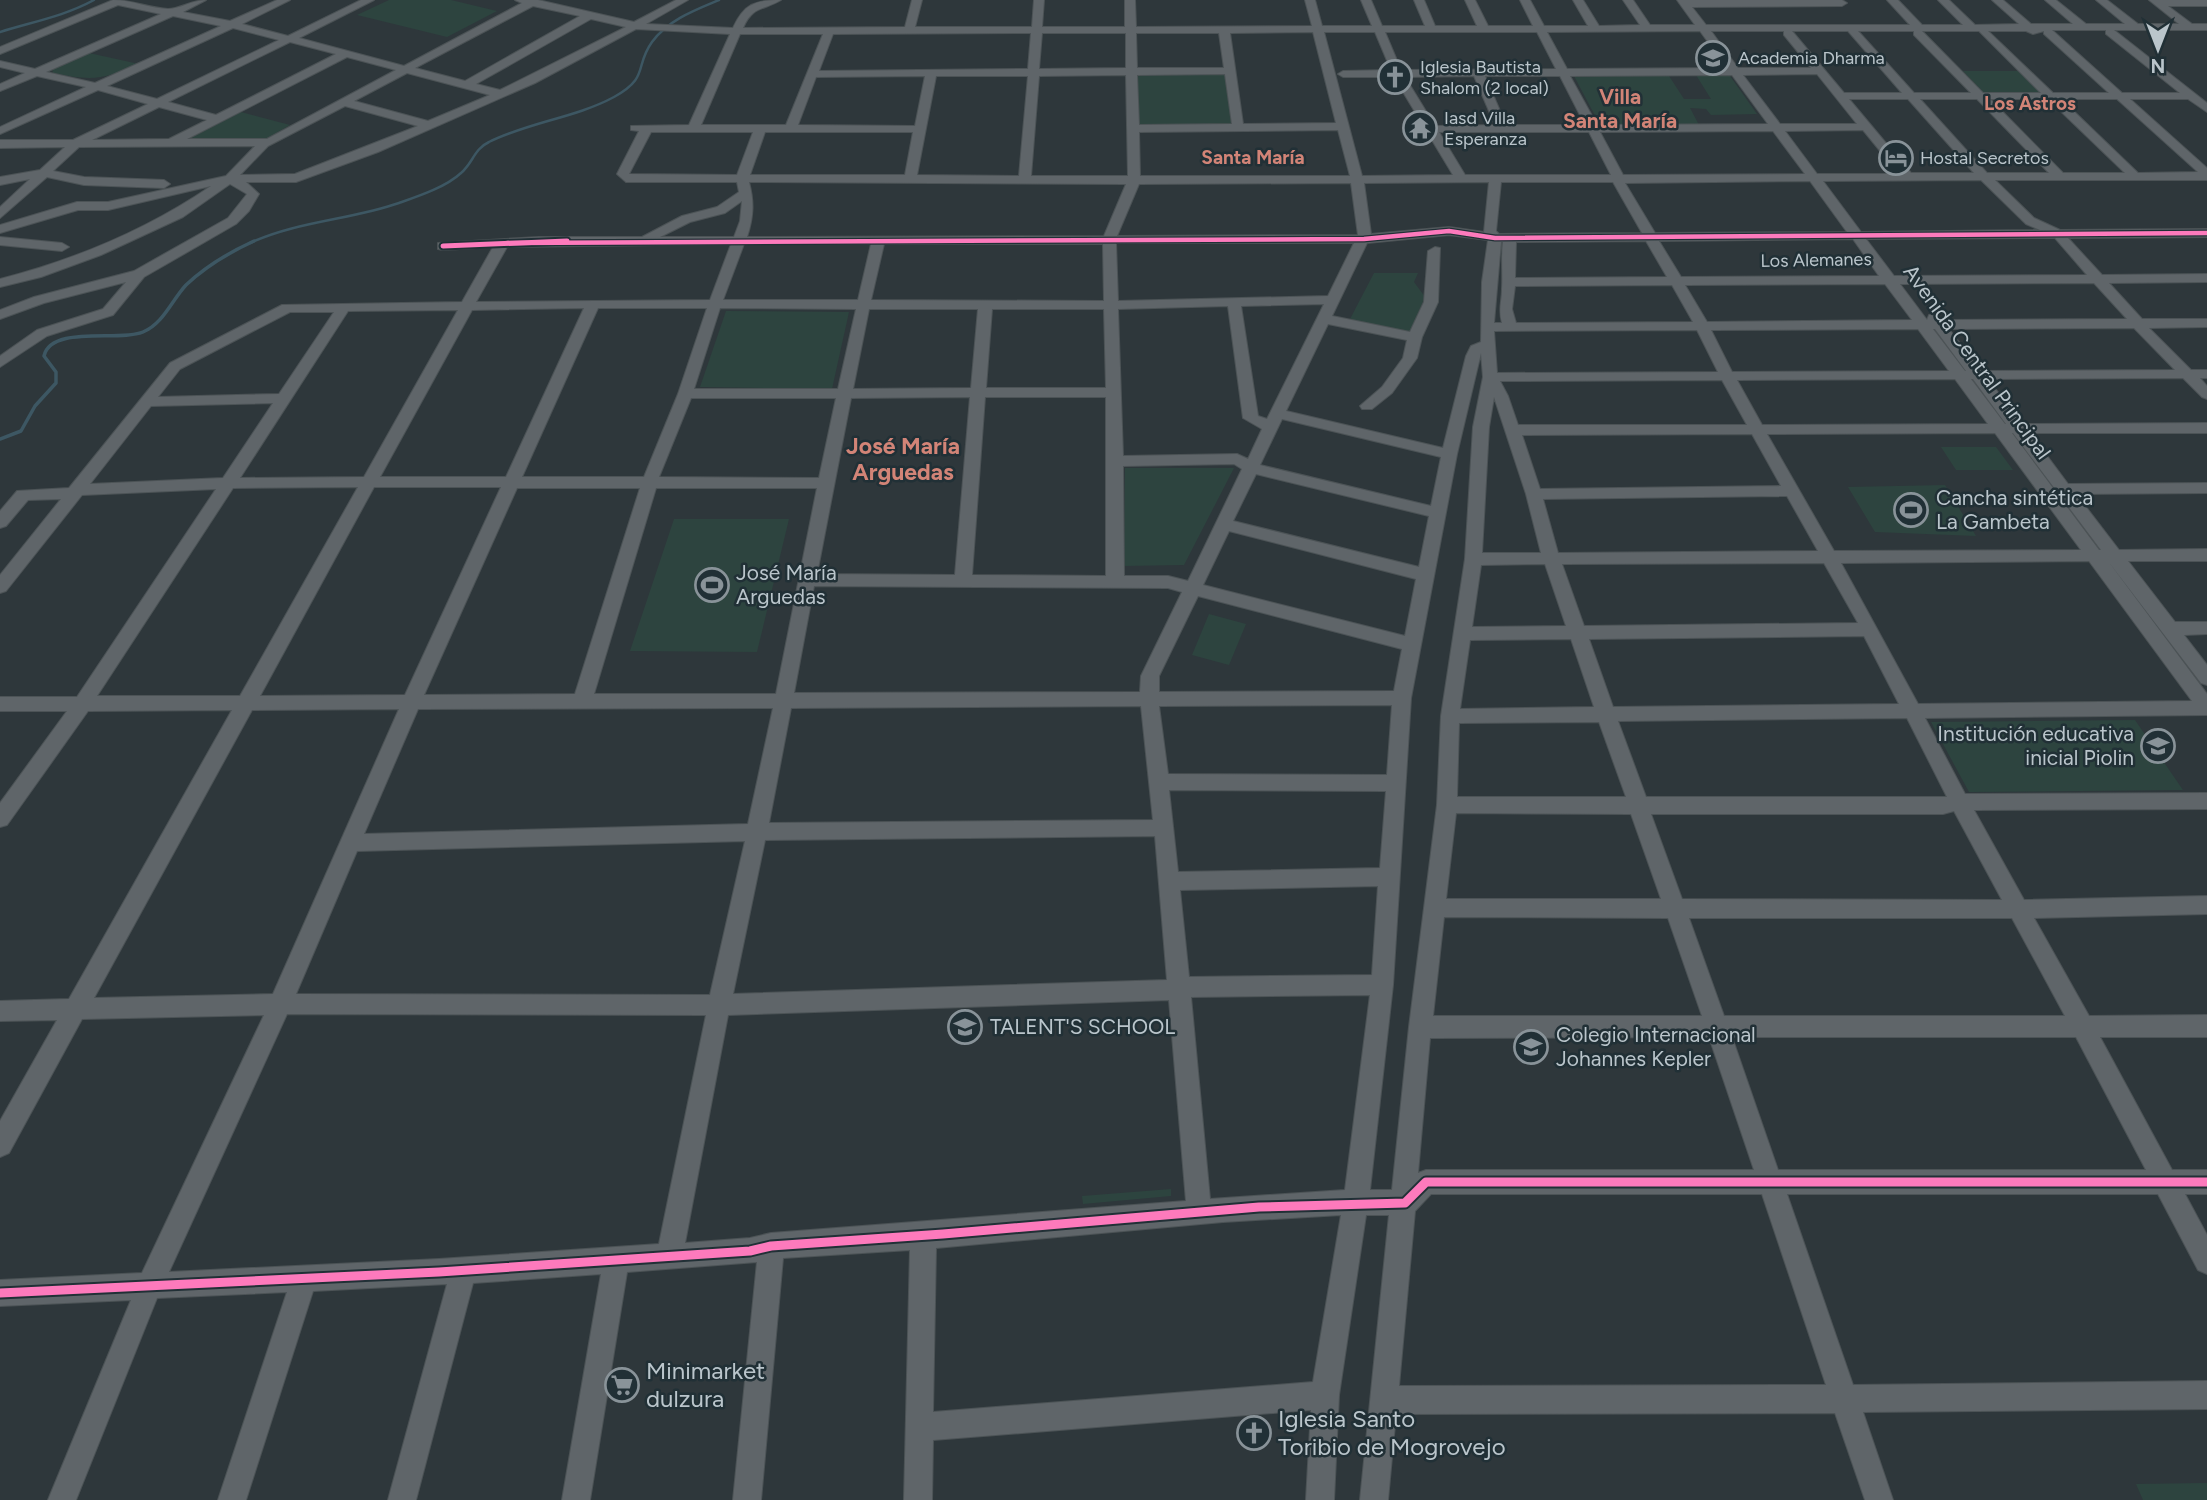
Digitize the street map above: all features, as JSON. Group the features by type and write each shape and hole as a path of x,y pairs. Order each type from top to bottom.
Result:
{"street":[{"path":"0,88 201,0"},
{"path":"0,131 285,0"},
{"path":"0,214 76,143 369,0"},
{"path":"0,229 77,206 108,206 200,184 230,179 296,178 374,149 501,94 683,0"},
{"path":"693,129 735,32 748,10 776,0"},
{"path":"909,31 917,0"},
{"path":"1024,179 1038,0"},
{"path":"1115,581 1115,461 1109,239 1134,180 1130,0"},
{"path":"1199,1212 1160,782 1149,698 1150,676 1222,524 1364,239 1357,179 1310,0"},
{"path":"1366,0 1396,73 1461,178"},
{"path":"1419,0 1431,29"},
{"path":"1470,0 1484,29"},
{"path":"1525,0 1594,129 1619,178 1619,183 1702,325 1727,376 1870,629 1911,712 2207,1261"},
{"path":"1578,0 1595,28"},
{"path":"1628,0 1647,28"},
{"path":"1892,0 2059,176"},
{"path":"1943,0 2135,176"},
{"path":"1997,0 2031,30 2110,32 2200,29"},
{"path":"2050,0 2083,27"},
{"path":"2101,0 2135,27"},
{"path":"0,51 120,1 290,38 501,94"},
{"path":"0,283 36,274 96,253 179,214 230,179 263,144 407,69 528,1 637,26 735,32 1318,29 1541,31 1647,28 1788,33 1853,18"},
{"path":"2156,1 2200,29"},
{"path":"2156,1 2207,1"},
{"path":"1683,2 1787,2 1918,30 2083,27 2200,29"},
{"name":"Avenida Central Principal","path":"1683,2 1840,215 1862,234 1931,324 1978,374 2207,678"},
{"path":"468,84 588,16"},
{"path":"1377,31 1385,34 1704,30 1853,18"},
{"path":"1853,18 1912,96 1984,177 2031,221 2058,234 2207,394"},
{"path":"1224,30 1238,128"},
{"path":"791,128 829,31"},
{"path":"2048,32 2207,175"},
{"path":"2110,32 2207,109"},
{"path":"1788,33 1908,177"},
{"path":"170,144 347,53"},
{"path":"0,64 98,86 217,120"},
{"path":"813,74 1229,71"},
{"path":"1343,74 1821,71"},
{"path":"910,178 932,73"},
{"path":"1479,73 1502,129"},
{"path":"1841,96 2191,96"},
{"path":"344,102 428,125"},
{"path":"1133,129 1343,127"},
{"path":"1431,130 1866,127"},
{"path":"921,129 640,128 623,174 626,177 744,185 910,178 1134,180 2207,175"},
{"path":"583,700 650,481 685,394 746,221 744,185 760,129"},
{"path":"0,144 263,144"},
{"path":"0,181 45,173 84,181 200,184"},
{"path":"1495,178 1490,231 1502,238 1509,282 1505,309 1510,326"},
{"path":"0,315 39,300 139,274 232,221 245,208 253,194 247,187 230,179"},
{"path":"640,240 686,219 721,210 744,185"},
{"path":"443,246 640,240 1364,239 1449,231 1502,238 2207,233"},
{"path":"1374,1500 1405,1203 1420,1027 1447,805 1450,716 1473,559 1480,440 1490,377 1487,336 1489,282 1502,238"},
{"path":"670,1256 718,1005 757,832 827,483 842,393 878,239"},
{"path":"0,241 62,247"},
{"path":"0,1145 502,243"},
{"path":"1367,406 1387,390 1410,358 1415,337 1431,302 1435,251"},
{"path":"0,363 43,333 108,312 139,274"},
{"name":"Los Alemanes","path":"1509,282 2207,278"},
{"path":"0,587 175,366 268,316 294,307 593,304 1110,305 1334,300"},
{"path":"1234,303 1251,418 1274,420 1449,454"},
{"path":"62,1500 149,1287 280,1004 412,701 593,304"},
{"path":"963,581 985,305"},
{"path":"0,819 83,703 344,307"},
{"path":"1324,319 1415,337"},
{"path":"1320,1500 1325,1395 1356,1202 1382,985 1402,698 1449,454 1476,349 1487,336 1510,326 2207,323"},
{"name":"Avenida Central Principal","path":"1931,324 1960,374 2207,708"},
{"path":"1490,377 2207,374"},
{"path":"1490,377 1496,384 1512,430 1534,494 1551,558 1717,1027 1879,1500"},
{"path":"685,394 1113,392"},
{"path":"146,402 283,398"},
{"path":"1512,430 2207,428"},
{"path":"1115,461 1230,458 1241,460 1252,468 1438,513"},
{"path":"0,522 23,495 227,483 827,483"},
{"path":"2063,489 2207,488"},
{"path":"1534,494 1793,491"},
{"path":"1222,524 1426,575"},
{"path":"1473,559 2207,555"},
{"path":"807,580 1168,582 1413,645"},
{"path":"2170,629 2207,628"},
{"path":"1461,634 1870,629"},
{"path":"0,704 1402,698"},
{"path":"1450,716 2207,708"},
{"path":"1160,782 1397,783"},
{"path":"1447,805 1943,806 1959,802 2207,801"},
{"path":"351,843 757,832 1164,828"},
{"path":"1169,881 1388,877"},
{"path":"1434,908 2017,909 2207,905"},
{"path":"0,1011 280,1004 718,1005 1162,992 1179,987 1382,985"},
{"path":"1420,1027 2207,1026"},
{"path":"0,1293 463,1271 750,1251 771,1246 923,1237 1199,1212 1356,1202 1405,1203 1426,1182 2207,1182"},
{"path":"918,1500 923,1237"},
{"path":"747,1500 771,1246"},
{"path":"576,1500 616,1260"},
{"path":"402,1500 463,1271"},
{"path":"233,1500 304,1280"},
{"path":"919,1427 1325,1395"},
{"path":"1385,1400 2207,1395"}],"green space":[{"path":"389,0 451,0 497,11 447,37 357,15"},
{"path":"89,53 139,64 97,78 53,73 52,69"},
{"path":"1963,71 2018,71 2041,93 1984,93"},
{"path":"1227,73 1234,126 1138,127 1137,74"},
{"path":"1696,75 1730,76 1757,114 1711,115 1706,109 1690,108 1699,125 1600,125 1574,76 1669,76 1684,99 1711,99"},
{"path":"241,112 290,125 266,139 189,139"},
{"path":"1374,273 1418,273 1414,282 1425,297 1410,332 1349,321"},
{"name":"José María Arguedas","path":"726,311 849,312 832,389 700,387"},
{"path":"1941,447 1996,447 2013,470 1956,470"},
{"path":"1125,468 1234,468 1184,565 1124,566"},
{"name":"Cancha sintética La Gambeta","path":"1945,485 1976,536 1875,532 1848,487"},
{"name":"José María Arguedas","path":"674,519 789,519 757,652 630,651"},
{"path":"1209,614 1246,624 1229,665 1192,655"},
{"path":"2135,720 2183,790 1969,792 1931,722"},
{"path":"1171,1189 1171,1196 1083,1204 1082,1196"},
{"path":"2207,1483 2207,1500 2143,1500 2136,1484"}],"waterway":[{"path":"0,32 60,15 94,0"},
{"path":"250,243 287,230 380,209 423,194 455,178 480,148 489,142 614,97 633,83 658,34 682,16 719,0"},
{"path":"250,243 254,241"},
{"path":"0,439 21,431 35,406 56,383 56,372 44,356 49,346 72,337 132,335 143,332 162,318 193,278 218,260 250,243"}],"cycle path":[{"path":"443,246 539,241 1364,239 1449,231 1495,238 2207,233"},
{"path":"0,1293 439,1272 750,1251 771,1246 1259,1207 1405,1203 1426,1182 2207,1182"}],"place":[{"name":"Academia Dharma","path":"1713,58"},
{"name":"Iglesia Bautista Shalom (2 local)","path":"1395,77"},
{"name":"Iasd Villa Esperanza","path":"1420,128"},
{"name":"Hostal Secretos","path":"1896,158"},
{"name":"Cancha sintética La Gambeta","path":"1911,510"},
{"name":"José María Arguedas","path":"712,585"},
{"name":"Institución educativa inicial Piolin","path":"2158,746"},
{"name":"TALENT'S SCHOOL","path":"965,1027"},
{"name":"Colegio Internacional Johannes Kepler","path":"1531,1047"},
{"name":"Minimarket dulzura","path":"622,1385"},
{"name":"Iglesia Santo Toribio de Mogrovejo","path":"1254,1433"}],"district":[{"name":"Los Astros","path":"2030,103"},
{"name":"Villa Santa María","path":"1620,109"},
{"name":"Santa María","path":"1253,157"},
{"name":"José María Arguedas","path":"903,459"}]}
